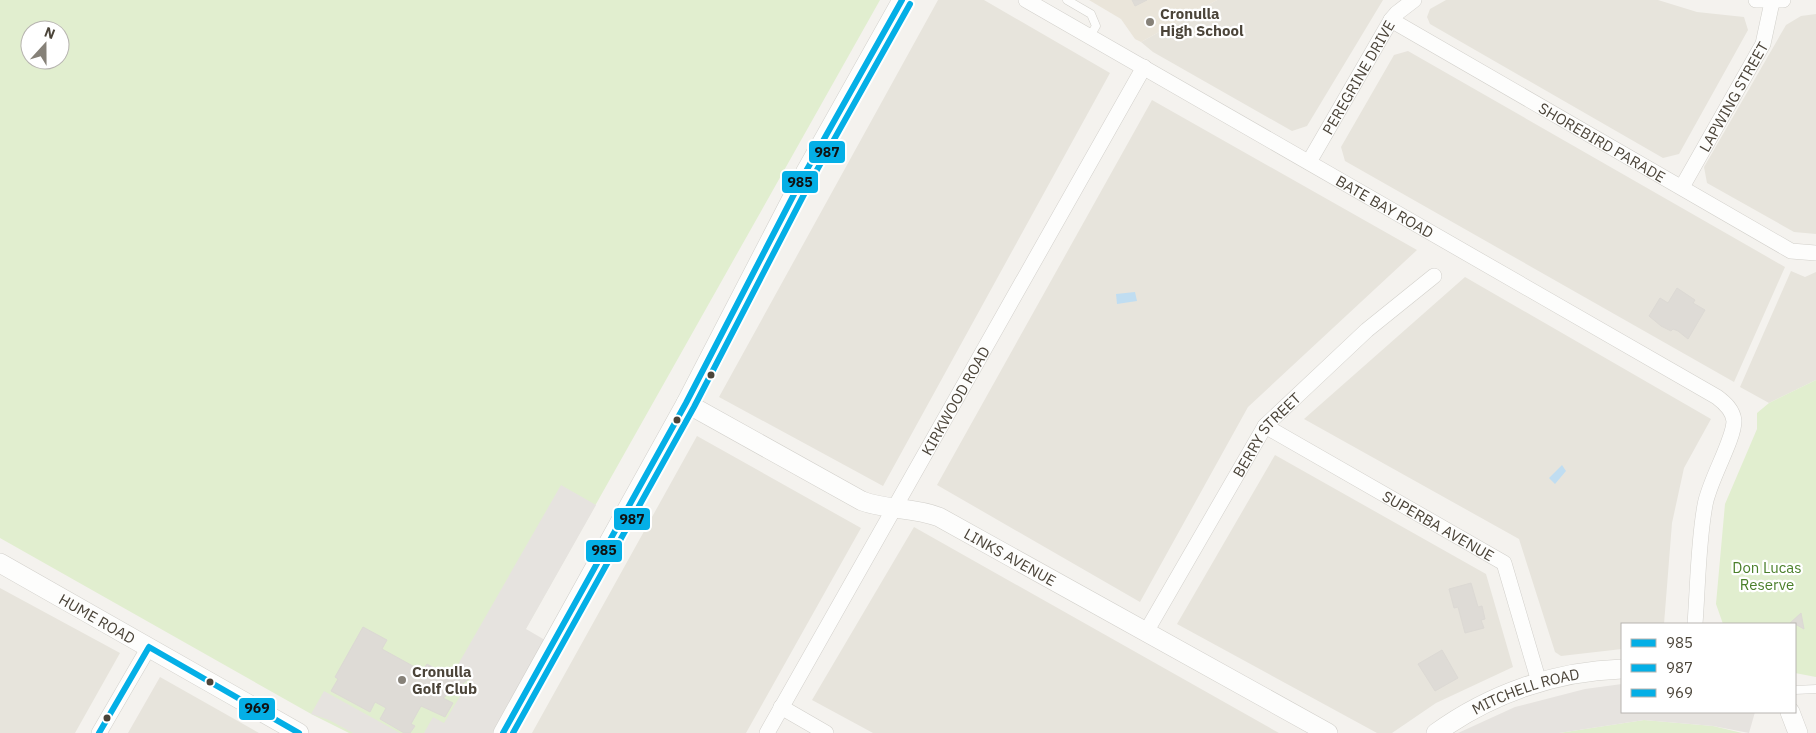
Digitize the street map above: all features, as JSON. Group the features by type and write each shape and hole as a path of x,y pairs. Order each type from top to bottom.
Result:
{"street":[{"path":"504,733 686,403 800,181 902,0"},
{"name":"BATE BAY ROAD","path":"1026,0 1717,396 1728,406 1734,421 1732,432 1712,479 1705,505 1695,623"},
{"name":"PEREGRINE DRIVE","path":"1309,162 1391,20 1414,0"},
{"path":"1756,0 1778,1"},
{"name":"LAPWING STREET","path":"1682,187 1763,44 1778,1"},
{"name":"SHOREBIRD PARADE","path":"1391,20 1790,251 1816,254"},
{"name":"KIRKWOOD ROAD","path":"767,733 1144,67"},
{"name":"BERRY STREET","path":"1146,632 1264,426 1367,330 1434,276"},
{"name":"LINKS AVENUE","path":"686,403 862,501 872,505 916,509 938,517 1328,733"},
{"name":"SUPERBA AVENUE","path":"1264,426 1504,563 1539,682"},
{"name":"HUME ROAD","path":"0,563 299,733"},
{"path":"99,733 149,647"},
{"name":"MITCHELL ROAD","path":"1436,733 1471,711 1505,694 1539,682 1570,675 1621,669"},
{"path":"781,707 826,733"},
{"path":"1790,713 1798,733"}],"lane":[{"path":"1067,0 1092,14 1096,26 1090,36"},
{"path":"1796,690 1816,689"}],"shaded area":[{"path":"938,0 984,0 1110,73 883,486 719,397"},
{"name":"Cronulla High School","path":"1089,0 1217,0 1141,42 1135,39 1121,19"},
{"path":"1217,0 1383,0 1307,126 1292,131 1153,52 1141,42"},
{"path":"1446,0 1658,0 1697,12 1744,17 1748,30 1679,154 1663,158 1430,24 1427,17 1430,9"},
{"path":"1816,14 1816,234 1794,232 1707,183 1704,167 1786,25 1801,16"},
{"path":"1408,51 1785,267 1734,382 1345,161 1341,147 1394,55"},
{"path":"1152,100 1417,250 1248,407 1140,602 937,485"},
{"path":"1791,271 1805,277 1816,272 1816,380 1769,403 1740,387"},
{"path":"1465,277 1711,419 1684,468 1672,523 1664,623 1621,623 1621,649 1561,656 1555,652 1519,539 1304,419"},
{"path":"697,436 861,528 746,733 532,733"},
{"path":"1275,455 1486,574 1513,667 1436,703 1392,733 1377,733 1177,624"},
{"path":"561,485 596,505 526,629 557,647 509,733 424,733 433,717 444,723 471,678 456,668"},
{"path":"914,527 1279,733 873,733 812,700"},
{"path":"0,588 120,653 75,733 0,733"},
{"path":"160,677 259,733 128,733"},
{"path":"1621,684 1621,713 1755,713 1749,733 1713,726 1644,720 1559,733 1458,733 1515,707 1585,689"},
{"path":"324,691 400,733 353,733 329,720 311,714"}],"green space":[{"path":"0,0 880,0 467,733 349,733 313,715 0,538"},
{"name":"Don Lucas Reserve","path":"1816,380 1816,677 1796,673 1796,623 1723,623 1716,604 1725,504 1757,429 1757,413 1769,403"},
{"path":"1644,720 1713,726 1742,733 1559,733"}],"water":[{"path":"1135,292 1137,301 1117,304 1116,294"},
{"path":"1562,465 1566,471 1555,484 1549,478"}],"building":[{"path":"1132,0 1147,0 1135,6"},
{"path":"1677,288 1695,300 1693,303 1705,310 1688,339 1678,331 1673,329 1671,331 1661,326 1649,316 1660,298 1668,303"},
{"path":"1471,583 1478,607 1482,606 1485,619 1481,620 1484,628 1465,633 1458,607 1454,608 1449,589"},
{"path":"1801,613 1804,629 1796,623 1790,623"},
{"path":"363,627 387,640 382,649 422,671 427,664 440,671 470,678 443,698 453,703 445,717 421,706 411,724 415,726 410,733 404,733 380,719 386,708 375,702 370,712 331,691 338,679 335,677"},
{"path":"1442,650 1458,678 1435,691 1418,664"}],"transit line":[{"name":"985","path":"503,733 686,403 805,173 902,0"},
{"name":"987","path":"513,733 694,407 813,177 910,4"},
{"name":"969","path":"149,647 299,733"},
{"name":"969","path":"99,733 149,647"}],"place":[{"name":"Cronulla High School","path":"1150,22"},
{"name":"Cronulla Golf Club","path":"402,680"}]}
